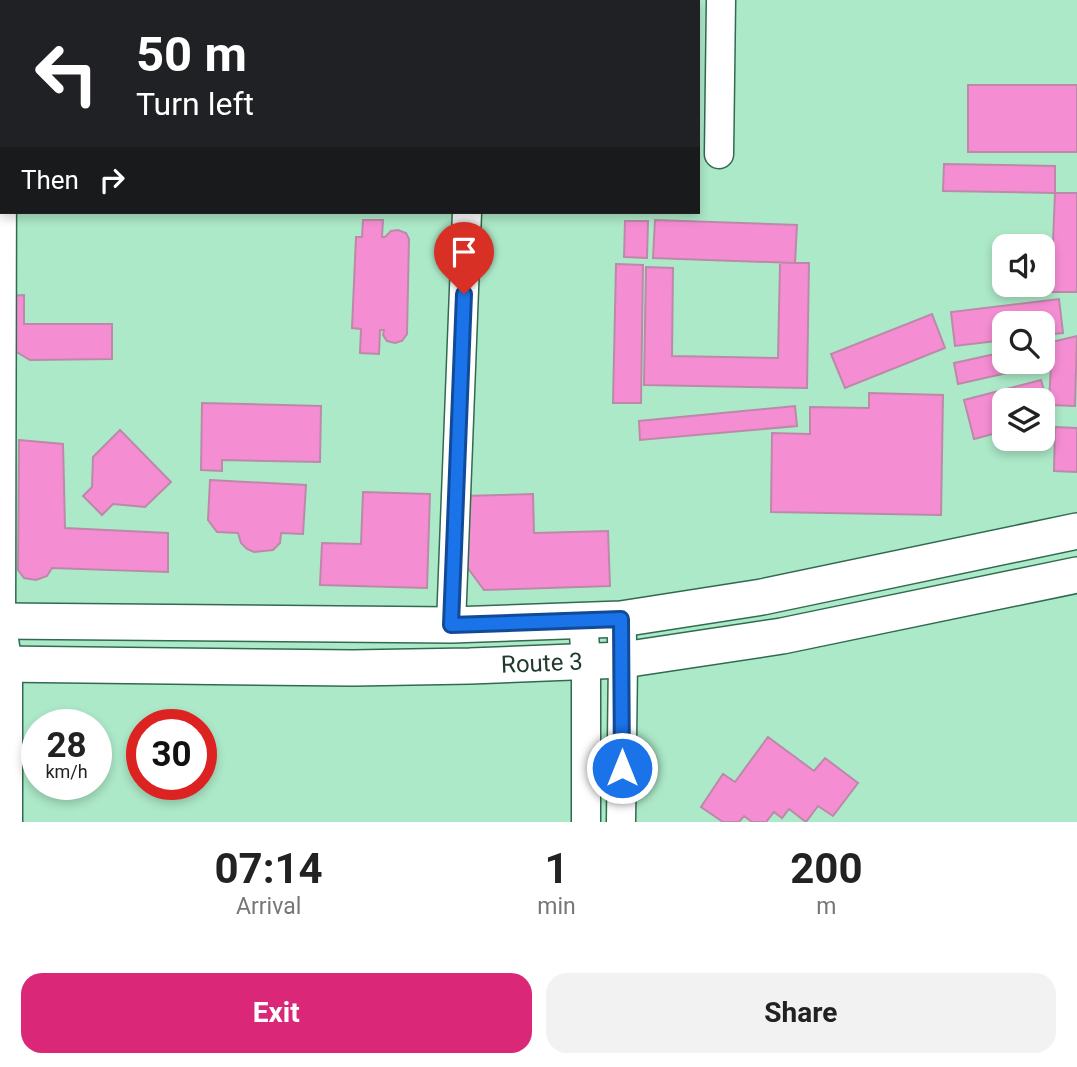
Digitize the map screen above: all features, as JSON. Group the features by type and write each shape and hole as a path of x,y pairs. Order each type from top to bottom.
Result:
{"main road":[{"path":"0,621 451,625 621,619 762,597 1077,531"},
{"name":"Route 3","path":"4,664 366,668 622,660 782,636 1077,575"}],"street":[{"path":"719,154 721,0"},
{"path":"1,214 0,621 4,664 8,822"},
{"path":"451,625 467,214"},
{"path":"621,619 621,822"},
{"path":"583,620 586,662 586,822"}],"building":[{"path":"968,85 1077,85 1077,152 968,152"},
{"path":"944,164 1055,166 1055,193 943,191"},
{"path":"1055,193 1077,193 1077,292 1055,292"},
{"path":"363,220 383,220 382,237 398,230 406,233 409,239 407,334 402,341 395,343 387,341 383,335 384,330 380,330 379,354 360,353 361,329 352,328 356,237 362,237"},
{"path":"655,220 797,225 795,263 653,258"},
{"path":"625,221 648,221 647,258 624,257"},
{"path":"780,263 809,263 807,388 644,385 646,267 673,268 672,356 778,358"},
{"path":"616,264 643,265 641,403 613,403"},
{"path":"24,295 24,324 112,324 112,359 30,360 10,348 9,296"},
{"path":"1059,299 1063,333 1055,334 1055,311 992,311 992,341 955,346 951,312"},
{"path":"932,314 945,348 845,388 831,354"},
{"path":"1077,336 1075,406 1055,405 1055,388 1050,388 1050,374 1055,374 1055,341"},
{"path":"992,355 992,374 1002,374 958,384 954,363"},
{"path":"1041,380 1043,388 1010,388"},
{"path":"869,393 943,395 941,515 771,512 772,433 810,434 810,407 869,408"},
{"path":"992,393 992,434 974,439 964,400"},
{"path":"202,403 321,406 320,462 222,460 222,471 201,470"},
{"path":"795,406 797,426 640,440 639,421"},
{"path":"1055,427 1077,428 1077,472 1054,471"},
{"path":"120,430 171,482 145,507 113,504 102,515 83,496 92,487 93,457"},
{"path":"19,440 63,444 65,528 168,533 168,572 52,568 47,576 36,580 24,578 18,570"},
{"path":"210,480 306,485 303,534 281,533 280,543 273,550 254,552 241,543 238,533 217,532 208,520"},
{"path":"363,492 430,494 427,588 320,585 322,543 361,544"},
{"path":"533,494 534,533 608,531 610,586 484,590 467,567 465,496"},
{"path":"768,737 814,771 825,758 858,783 833,816 818,806 806,822 789,809 782,818 774,812 766,822 752,822 744,816 739,822 723,822 701,807 723,774 735,782"}],"route":[{"path":"464,294 451,625 621,619 622,768"}]}
